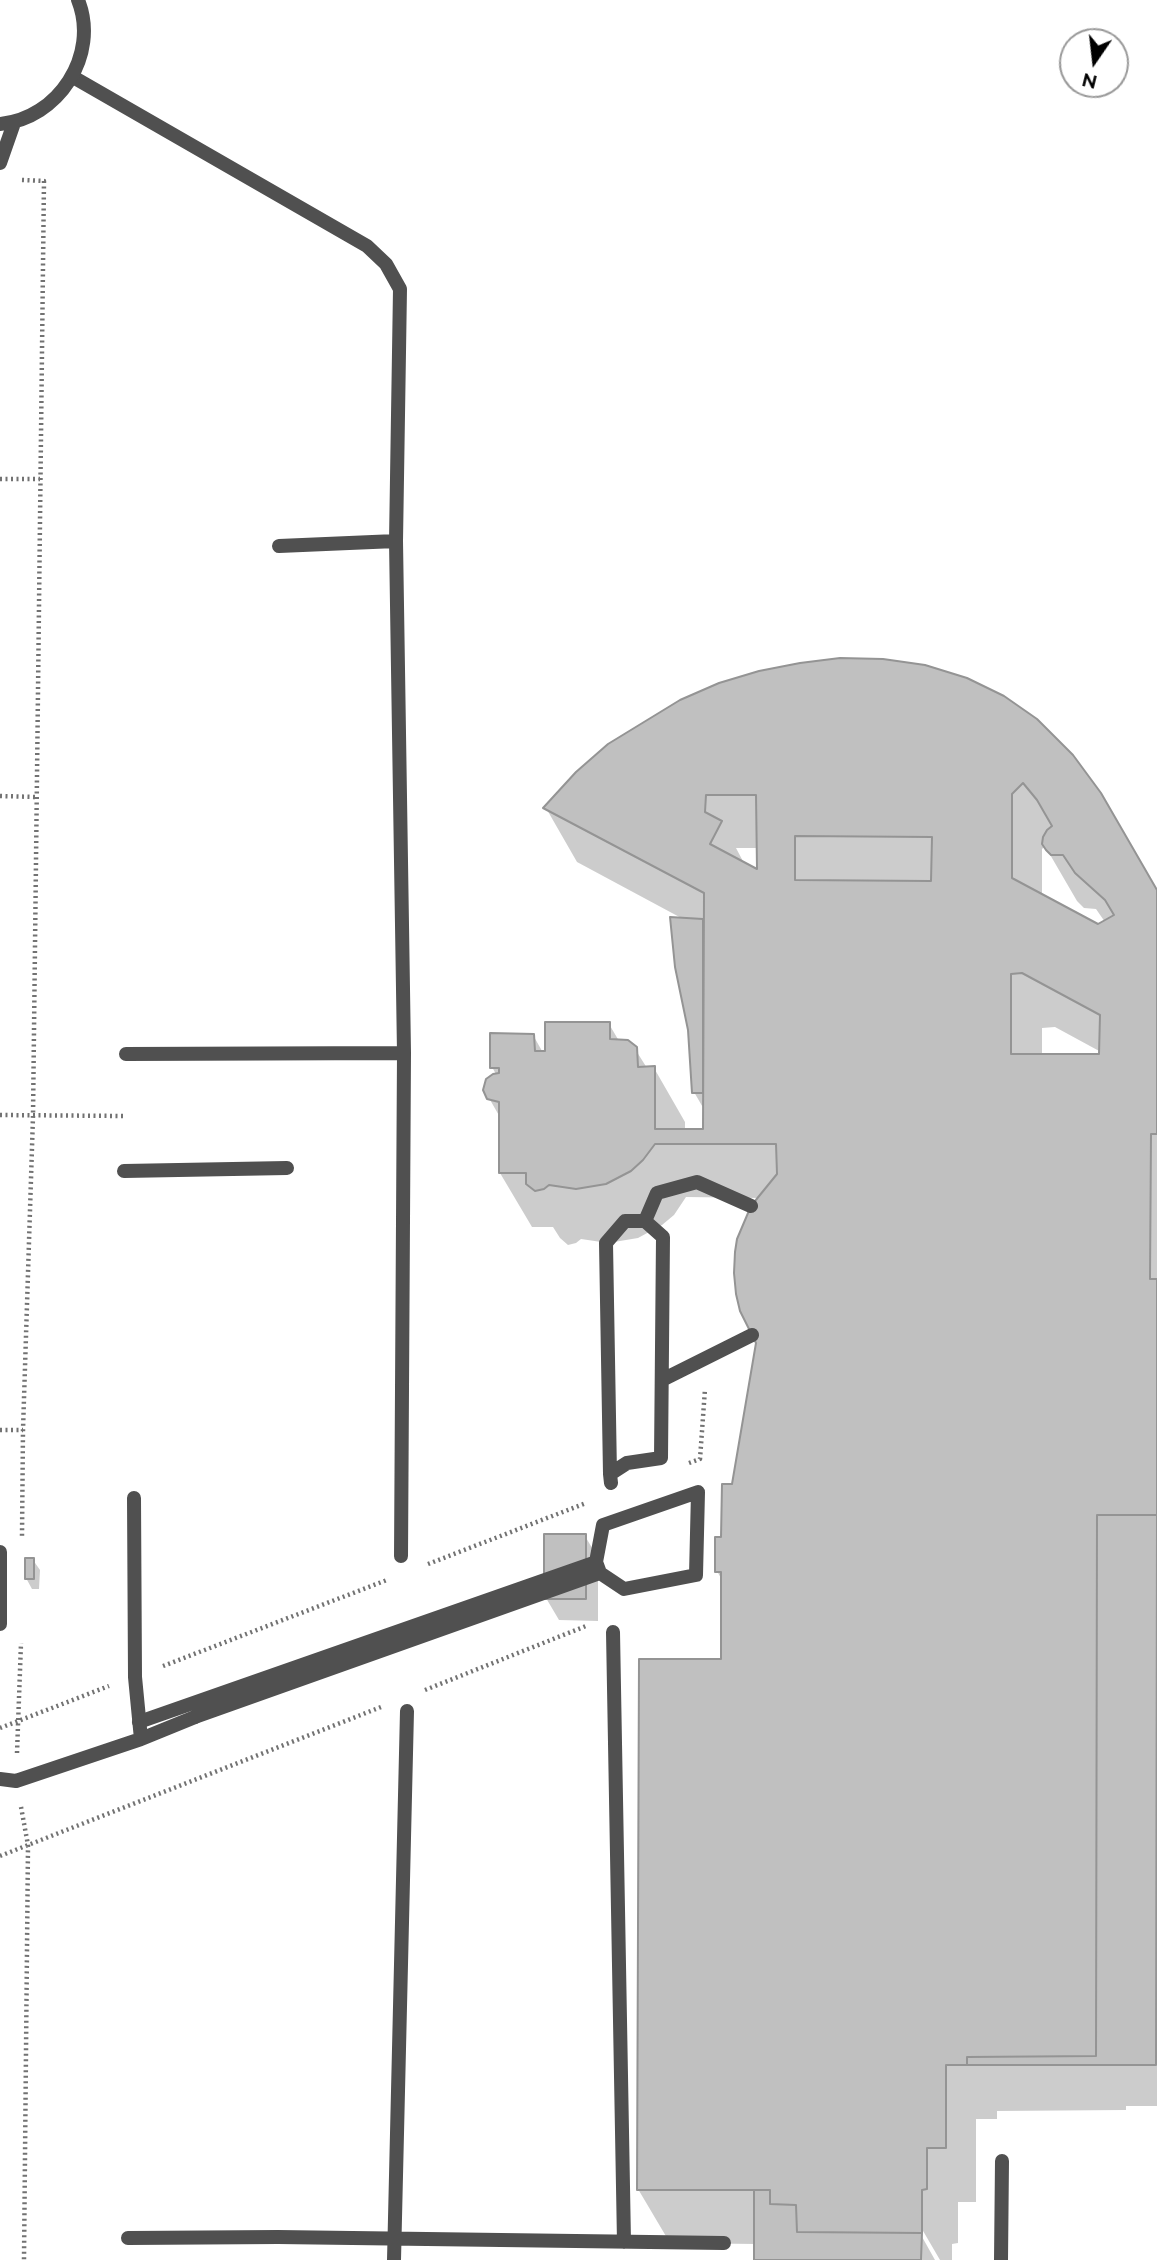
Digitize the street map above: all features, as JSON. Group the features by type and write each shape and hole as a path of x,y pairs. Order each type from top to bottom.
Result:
{"street":[{"path":"0,163 7,123 48,106 73,77 81,55 84,32 82,9 78,0"},
{"path":"73,77 367,246 386,264 400,289 396,541 404,1053 401,1556"},
{"path":"279,546 396,541"},
{"path":"126,1054 404,1053"},
{"path":"124,1171 287,1168"},
{"path":"645,1221 657,1193 697,1182 751,1206"},
{"path":"625,1221 645,1221 663,1237 661,1458 627,1463 610,1479 606,1243 625,1221"},
{"path":"662,1380 752,1335"},
{"path":"698,1492 696,1574 624,1589 598,1568 603,1525 698,1492"},
{"path":"134,1498 135,1677 142,1738"},
{"path":"0,1552 0,1624"},
{"path":"139,1722 598,1568"},
{"path":"0,1779 16,1781 142,1738 598,1568"},
{"path":"613,1632 624,2242"},
{"path":"394,2260 407,1711"},
{"path":"1001,2260 1002,2161"},
{"path":"128,2238 278,2237 723,2243"}],"path":[{"path":"11,179 44,181 33,1116 22,1539"},
{"path":"0,479 40,479"},
{"path":"0,796 37,797"},
{"path":"0,1115 125,1116"},
{"path":"0,1430 23,1430"},
{"path":"418,1692 586,1626"},
{"path":"21,1635 16,1781 28,1845 24,2260"},
{"path":"0,1856 392,1703"}],"building":[{"path":"840,658 883,659 925,665 967,678 1004,696 1037,719 1073,755 1101,793 1157,890 1157,1134 1151,1134 1150,1279 1157,1279 1157,1515 1097,1515 1096,2056 967,2057 967,2065 946,2065 946,2148 927,2148 927,2189 922,2190 922,2233 797,2232 796,2205 770,2204 770,2190 637,2190 639,1659 721,1659 721,1572 715,1572 715,1537 721,1537 722,1484 732,1484 756,1343 740,1311 736,1294 735,1252 737,1239 751,1206 777,1174 776,1144 655,1144 631,1171 606,1184 576,1189 549,1185 535,1191 526,1184 526,1173 499,1173 499,1102 487,1099 483,1090 486,1079 499,1073 499,1068 490,1068 490,1033 534,1034 535,1051 545,1051 545,1022 610,1022 610,1039 628,1040 637,1047 638,1067 655,1066 655,1129 703,1129 704,893 543,808 576,772 608,744 680,700 719,683 800,663","holes":["1023,783 1037,800 1052,826 1043,837 1042,844 1046,850 1051,855 1063,855 1075,873 1105,900 1114,915 1098,924 1012,878 1012,794","706,795 756,795 757,869 710,844 722,821 705,812","795,836 932,837 931,881 795,880","1022,973 1100,1015 1099,1054 1011,1054 1011,974"]},
{"path":"670,917 703,919 703,1093 692,1093 688,1030 675,967"},
{"path":"1097,1515 1157,1515 1156,2065 967,2065 967,2057 1096,2056"},
{"path":"544,1534 586,1534 586,1599 544,1599"},
{"path":"25,1558 34,1558 34,1579 25,1579"},
{"path":"754,2190 770,2190 770,2204 796,2205 797,2232 922,2233 921,2260 754,2260"}]}
